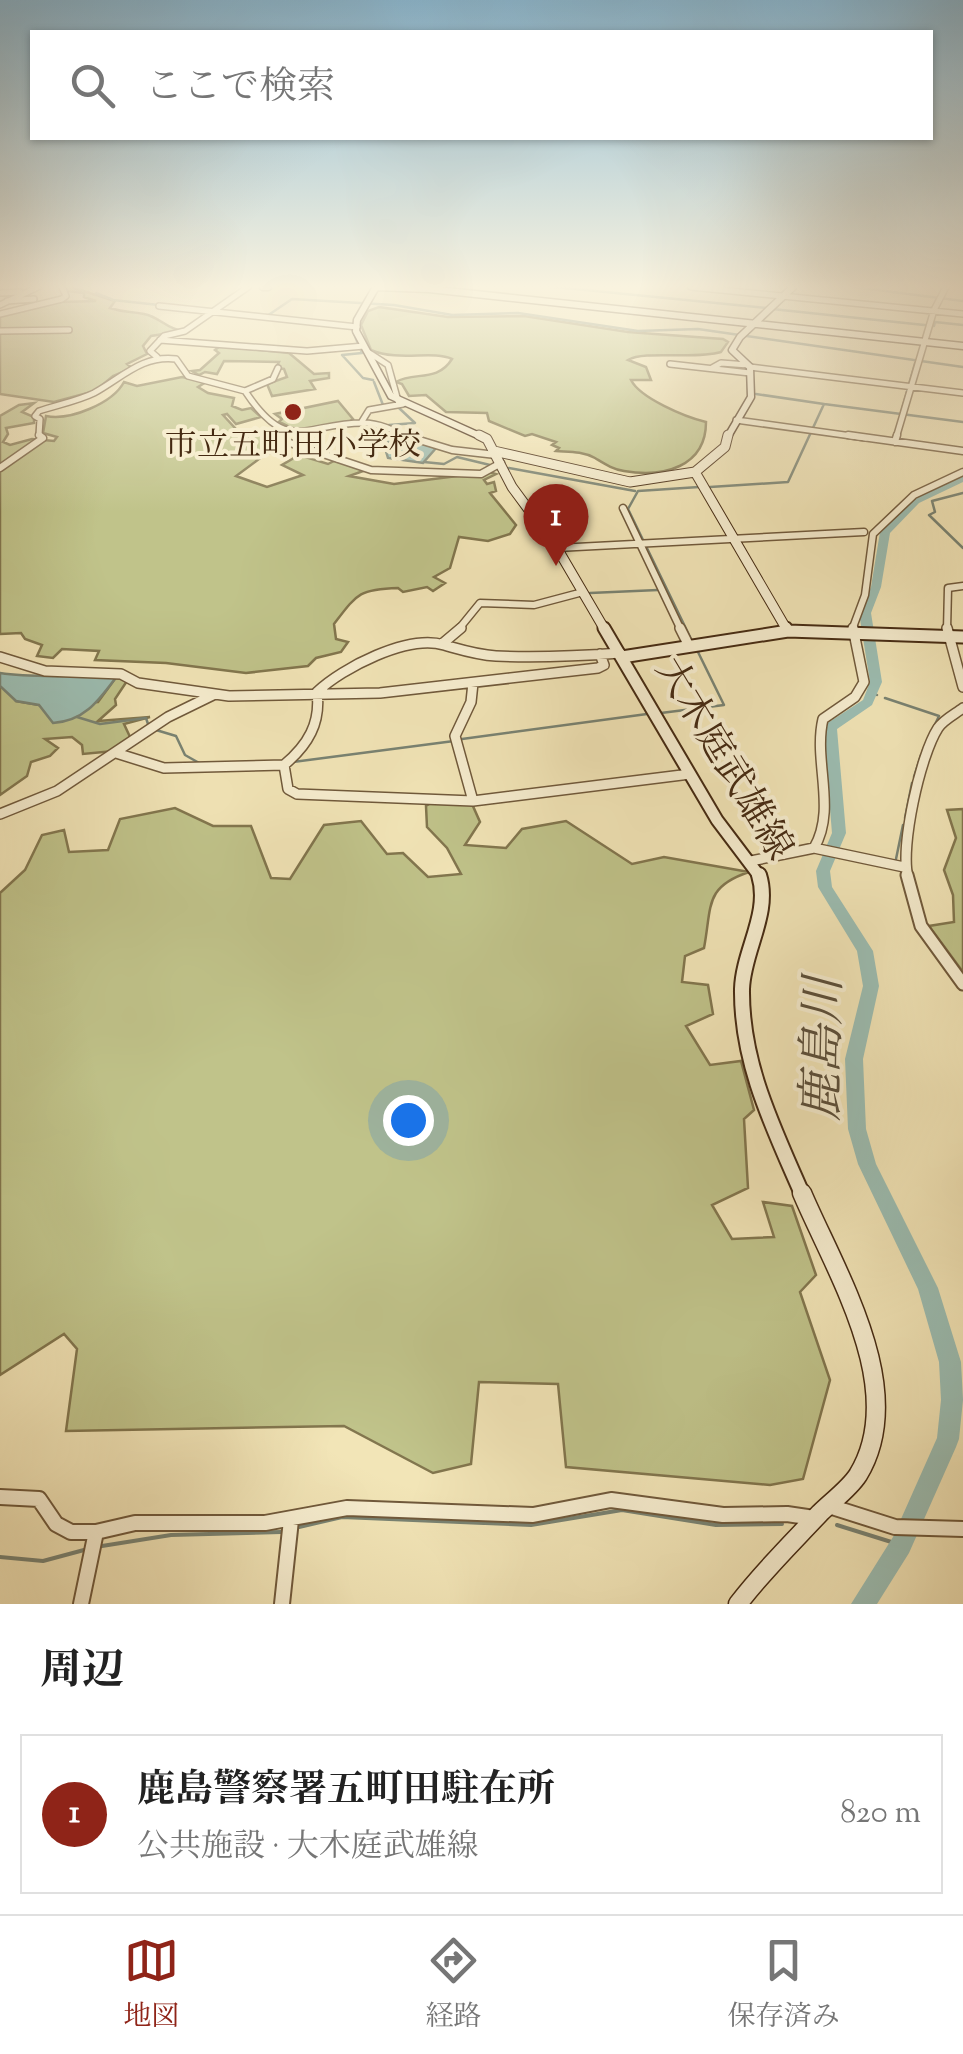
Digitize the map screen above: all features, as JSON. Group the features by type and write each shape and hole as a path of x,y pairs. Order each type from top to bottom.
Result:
{"street":[{"path":"0,468 43,438 39,436 40,420 35,416 39,411 94,392 147,362"},
{"path":"179,362 193,377 245,390 273,378 278,368"},
{"path":"372,362 386,390 401,402"},
{"path":"385,362 393,369 401,402"},
{"path":"245,390 257,405 255,409 301,435 361,423 384,426 416,442 630,482 694,472 720,454 750,396 749,368 742,362"},
{"path":"895,442 920,362"},
{"path":"670,364 749,368 963,393"},
{"path":"361,423 368,410 401,402"},
{"name":"大木庭武雄線","path":"401,402 479,433 497,456 522,502 557,548 717,820 751,861 761,880 763,896 742,984 746,1048 764,1106 864,1338 876,1381 877,1414 870,1446 857,1476 738,1604"},
{"path":"736,420 963,451"},
{"path":"287,430 272,437 371,470 482,474 497,456"},
{"path":"694,472 788,631"},
{"path":"817,848 824,831 821,805 826,782 820,736 824,718 859,695 865,677 866,668 852,631 866,595 873,534 914,495 963,472"},
{"path":"623,508 644,544 689,646"},
{"path":"557,548 864,532"},
{"path":"963,586 948,588 946,636 963,687"},
{"path":"317,692 346,666 412,646 442,644 468,622 480,603 534,605 583,592"},
{"path":"442,644 452,652 495,657 621,655 788,631 963,636"},
{"path":"0,657 44,671 121,674 138,683 179,686 212,695 294,697 317,692 380,694 598,668 604,665 600,654"},
{"path":"472,683 474,693 456,740 473,801"},
{"path":"116,753 164,768 284,765 297,754 320,716 317,692"},
{"path":"0,814 57,791 168,718 212,695"},
{"path":"963,708 940,726 926,755 912,806 904,867 921,926 963,984"},
{"path":"284,765 288,789 297,794 473,801 690,774"},
{"path":"751,861 817,848 904,867"},
{"path":"0,1498 38,1499 56,1524 71,1532 96,1532 135,1523 170,1526 291,1520 347,1508 533,1515 611,1500 722,1515 821,1511 915,1532 963,1528"},
{"path":"282,1604 291,1520"},
{"path":"81,1604 96,1532"}],"green space":[{"path":"0,362 131,362 127,364 132,368 113,376 95,391 54,402 0,394"},
{"path":"209,362 224,362 217,374 199,375 192,371"},
{"path":"271,362 300,362 314,374 329,373 329,378 310,381 315,389 272,396 267,384 287,377 284,369 276,368 279,362"},
{"path":"450,362 633,362 646,367 651,380 631,380 636,387 675,411 706,422 704,437 699,450 680,466 653,473 616,469 585,454 556,451 559,448 552,445 556,442 532,434 525,436 489,421 487,413 446,412 426,395 409,396 402,384 396,382 432,374"},
{"path":"182,377 206,382 198,387 234,398 232,406 251,408 261,417 236,424 227,414 223,415 236,429 253,430 286,446 263,456 236,476 267,487 303,475 282,465 299,455 328,464 336,460 366,470 349,476 394,484 489,472 496,474 484,480 487,484 494,482 496,491 490,493 516,525 510,534 488,541 459,537 450,568 434,577 445,583 433,591 427,587 403,592 398,588 360,595 334,624 336,639 348,642 341,652 316,658 308,666 246,673 166,663 95,660 99,651 62,649 53,658 37,656 42,645 25,639 21,633 0,634 0,416 19,405 34,403 22,412 34,417 34,423 6,428 8,434 3,442 10,445 32,439 54,441 57,437 43,433 46,416 67,416 90,409 111,397 124,382 137,386"},
{"path":"338,401 353,419 349,422 296,430 279,422 282,419 275,414"},
{"path":"117,676 127,681 115,699 116,705 98,721 150,717 124,724 131,739 114,751 83,754 82,745 72,737 45,739 58,748 50,756 31,762 27,776 0,795 0,686 16,701 39,705 98,702"},
{"path":"435,800 472,804 480,822 465,845 506,848 522,829 566,821 632,864 664,857 749,872 724,884 717,892 704,948 685,956 682,982 708,985 713,1014 686,1026 710,1065 741,1061 754,1110 744,1119 748,1188 712,1205 732,1239 774,1237 763,1202 792,1206 816,1275 800,1292 830,1380 803,1479 770,1485 566,1467 558,1384 479,1382 471,1464 433,1473 344,1426 66,1431 77,1349 64,1334 0,1375 0,893 25,870 42,835 64,830 69,852 108,850 120,819 175,808 213,826 251,826 271,878 290,879 324,825 361,821 387,854 403,853 428,877 461,874 447,848 427,827 426,806"},
{"path":"963,809 963,972 929,926 954,922 953,895 944,870 956,838 947,810"}],"water":[{"path":"404,437 437,447 423,463 388,458 385,448 394,445 381,439"},
{"path":"0,673 117,676 83,714 53,723 39,705 16,701 0,686"}],"waterway":[{"path":"348,362 363,378 373,380"},
{"path":"927,362 963,367"},
{"path":"901,413 915,363"},
{"path":"374,382 383,405"},
{"path":"756,394 824,404"},
{"path":"710,487 788,482 824,404"},
{"path":"824,404 963,422"},
{"path":"389,425 415,423 399,408"},
{"path":"424,462 444,464 457,457 490,465"},
{"path":"509,468 635,491"},
{"name":"鹿島川","path":"863,1604 901,1545 948,1439 952,1400 950,1362 928,1288 867,1164 857,1129 854,1059 871,986 865,951 825,887 823,871 839,833 830,737 831,727 868,702 876,682 865,613 876,587 885,532 916,501 963,478"},
{"path":"692,641 628,509 638,491 699,487"},
{"path":"963,493 932,501 935,512 929,515 963,548"},
{"path":"590,593 658,590"},
{"path":"661,713 724,705 697,650"},
{"name":"鹿島川","path":"873,693 877,695"},
{"path":"885,698 939,716 923,750"},
{"path":"462,739 647,714"},
{"path":"77,717 100,724 146,718 149,727"},
{"path":"156,730 176,736 185,755 201,764"},
{"path":"293,762 454,741"},
{"path":"914,777 921,755"},
{"path":"905,818 912,783"},
{"path":"896,859 903,825"},
{"path":"299,1527 342,1517 531,1525 622,1510 716,1525 782,1524"},
{"path":"837,1525 901,1545"},
{"path":"102,1546 171,1535 281,1532"},
{"path":"0,1557 43,1561 84,1550"}],"place":[{"name":"市立五町田小学校","path":"293,412"},
{"name":"鹿島警察署五町田駐在所","path":"556,566"}]}
